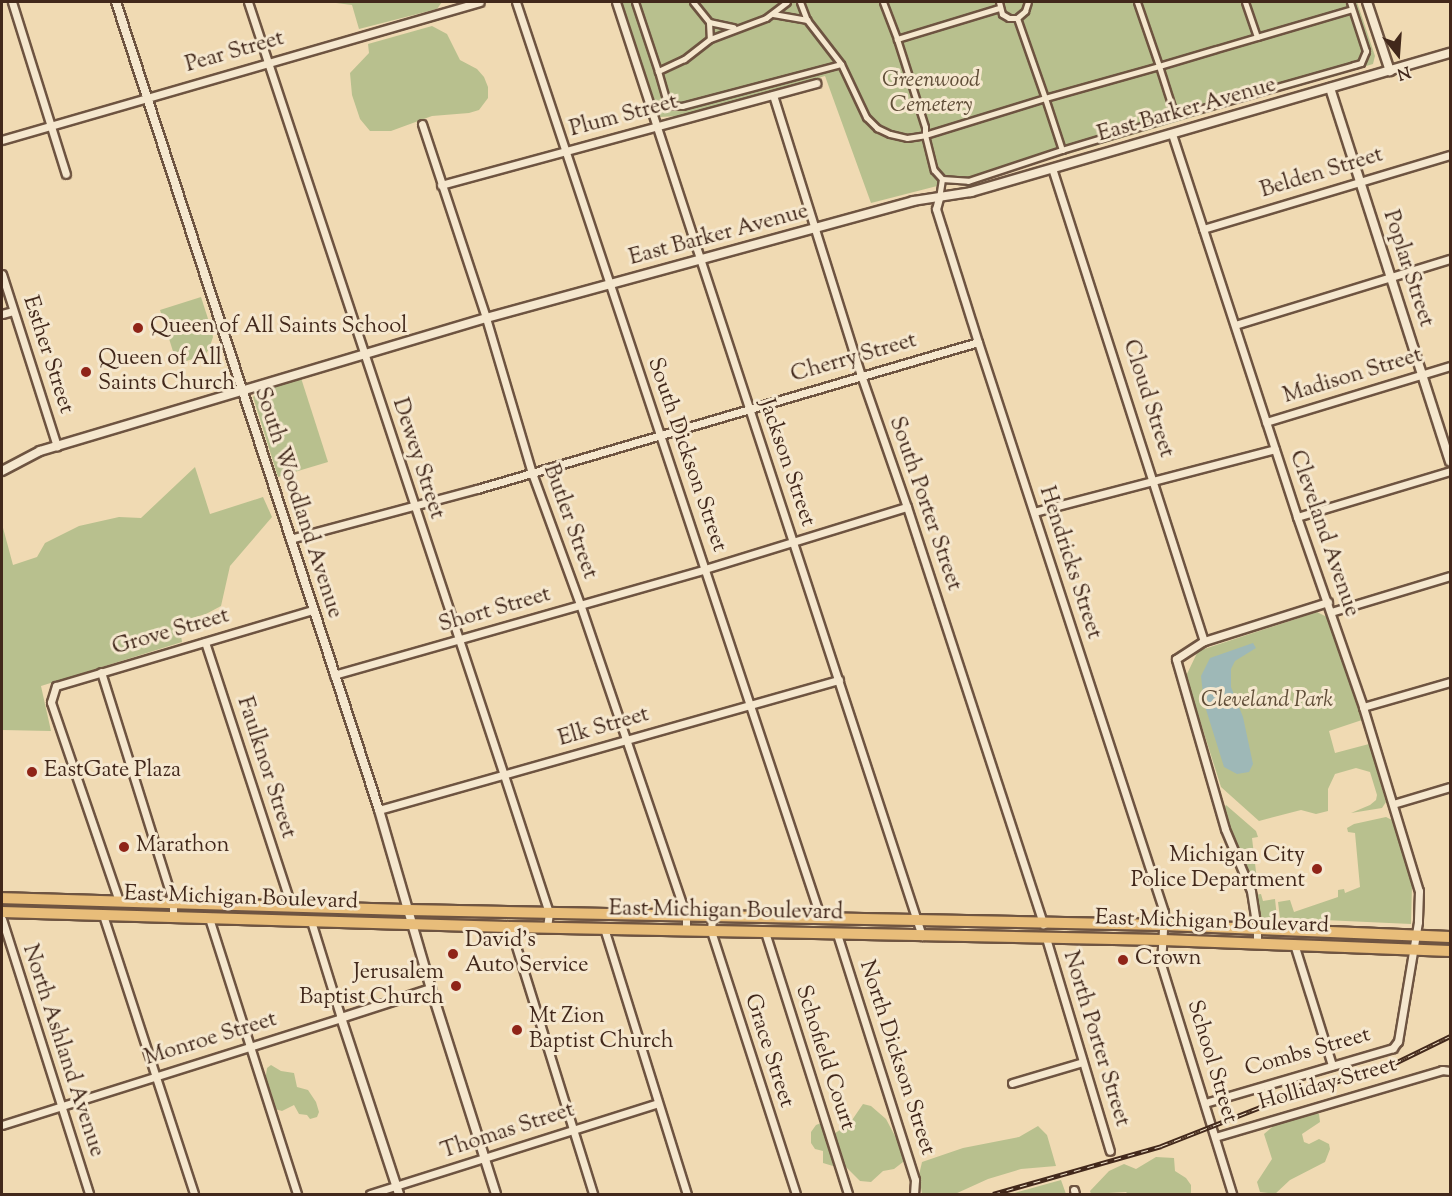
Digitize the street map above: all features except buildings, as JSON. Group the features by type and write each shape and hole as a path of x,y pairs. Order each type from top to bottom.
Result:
{"main road":[{"name":"East Michigan Boulevard","path":"2,898 408,910 1164,925 1450,937"},
{"name":"East Michigan Boulevard","path":"2,912 510,927 1257,942 1450,951"}],"street":[{"path":"12,2 66,174"},
{"name":"South Woodland Avenue","path":"116,2 312,610 379,810 431,990 496,1194"},
{"name":"Dewey Street","path":"248,2 549,913 547,927"},
{"name":"Pear Street","path":"2,140 147,96 479,2"},
{"name":"South Dickson Street","path":"516,2 822,919"},
{"name":"Jackson Street","path":"616,2 922,936"},
{"path":"635,2 668,105 674,107 841,64"},
{"path":"693,2 709,22 710,39"},
{"path":"658,71 684,59 710,39 735,27 773,14 787,2"},
{"path":"800,2 807,20 841,64 862,110 871,123 883,131 899,136 925,135 1352,9"},
{"path":"883,2 925,127 934,170 942,179 968,181 1175,116 1361,63 1366,51 1350,2"},
{"path":"1017,18 1025,11 1028,2"},
{"path":"1137,2 1175,116"},
{"path":"1245,2 1257,37"},
{"path":"1367,2 1390,71"},
{"path":"897,39 999,5 1005,16 1017,18"},
{"path":"773,14 807,20"},
{"path":"1017,18 1062,150"},
{"path":"709,22 735,27"},
{"name":"East Barker Avenue","path":"2,471 27,457 57,446 486,318 913,201 971,192 1450,53"},
{"name":"Plum Street","path":"441,185 816,84"},
{"name":"Poplar Street","path":"1330,88 1450,461"},
{"name":"South Porter Street","path":"773,95 861,375 907,507 1043,924"},
{"name":"Butler Street","path":"422,124 486,318 532,473 580,604 686,916 686,930"},
{"name":"Cleveland Avenue","path":"1173,134 1297,517 1363,707 1419,891 1419,916 1413,948"},
{"name":"Belden Street","path":"1203,229 1450,155"},
{"name":"Cloud Street","path":"1052,168 1155,480 1204,641"},
{"path":"939,198 942,179"},
{"name":"Hendricks Street","path":"939,198 936,209 1164,912 1163,940"},
{"path":"1235,325 1450,259"},
{"name":"Esther Street","path":"2,274 57,446"},
{"path":"2,314 13,310"},
{"name":"Cherry Street","path":"290,539 532,473 978,342"},
{"name":"Madison Street","path":"1266,422 1450,366"},
{"path":"1034,512 1275,449"},
{"path":"1297,517 1450,471"},
{"name":"Short Street","path":"334,675 705,569 907,507"},
{"path":"1331,612 1450,576"},
{"path":"1257,942 1251,891 1226,829 1176,659 1204,641 1328,602"},
{"name":"Grove Street","path":"119,901 51,702 56,686 312,610"},
{"name":"Faulknor Street","path":"205,642 291,905"},
{"path":"101,672 173,902 173,916"},
{"name":"Elk Street","path":"379,810 839,680"},
{"path":"1363,707 1450,682"},
{"path":"1393,804 1450,787"},
{"path":"103,915 194,1194"},
{"name":"Grace Street","path":"712,917 711,931 796,1194"},
{"path":"209,918 297,1194"},
{"name":"North Ashland Avenue","path":"2,919 89,1194"},
{"path":"311,921 398,1190"},
{"path":"510,927 593,1194"},
{"path":"604,928 687,1194"},
{"name":"Schofield Court","path":"765,932 849,1194"},
{"name":"North Dickson Street","path":"837,934 915,1180 914,1194"},
{"name":"North Porter Street","path":"1046,938 1110,1151"},
{"name":"School Street","path":"1163,940 1161,964 1232,1194"},
{"path":"1294,944 1332,1065"},
{"name":"Combs Street","path":"1204,1103 1393,1048 1413,948"},
{"name":"Monroe Street","path":"2,1125 431,990"},
{"path":"1012,1083 1083,1062"},
{"name":"Holliday Street","path":"1215,1137 1442,1070 1450,1071"},
{"name":"Thomas Street","path":"370,1194 398,1190 485,1158 658,1103"}],"green space":[{"path":"328,2 442,2 437,9 359,29 352,5"},
{"name":"Greenwood Cemetery","path":"622,2 1357,2 1375,56 1373,64 966,184 941,185 871,203 825,76 679,116 660,117"},
{"path":"432,26 447,34 460,60 477,69 484,77 488,87 488,98 479,110 469,113 432,116 391,131 370,131 360,119 352,95 350,73 369,53 368,44"},
{"path":"201,297 213,337 209,349 205,355 177,364 160,310"},
{"path":"301,378 328,462 278,477 253,397 258,392"},
{"path":"195,467 210,514 263,497 272,517 230,566 221,606 206,614 179,622 182,642 41,686 51,731 2,730 2,524 13,565 37,557 45,543 79,526 119,517 141,518"},
{"name":"Cleveland Park","path":"1317,612 1329,618 1362,720 1329,731 1335,753 1369,744 1386,802 1382,808 1351,813 1370,805 1376,800 1377,795 1370,772 1356,768 1335,774 1328,789 1328,811 1316,814 1301,810 1259,821 1221,787 1186,676 1198,651"},
{"path":"1226,805 1256,831 1258,837 1252,838 1257,880 1264,880 1264,884 1252,881 1230,831 1223,810"},
{"path":"1386,817 1392,820 1412,885 1411,924 1280,918 1278,902 1290,900 1294,912 1338,897 1338,890 1344,889 1345,893 1360,887 1355,833 1348,832 1347,828 1354,824"},
{"path":"1261,894 1263,901 1275,899 1277,918 1261,918 1255,895"},
{"path":"271,1065 281,1071 294,1073 297,1087 308,1090 316,1102 319,1112 317,1117 310,1119 307,1115 299,1114 294,1105 282,1111 275,1109 271,1092 265,1082 267,1068"},
{"path":"863,1104 871,1106 886,1119 903,1151 903,1162 894,1169 883,1171 871,1182 860,1181 844,1165 833,1166 823,1163 823,1151 815,1149 811,1143 811,1132 816,1125 821,1123 831,1136 850,1123"},
{"path":"1309,1111 1319,1114 1320,1122 1302,1134 1304,1142 1309,1144 1319,1139 1329,1144 1330,1149 1325,1162 1290,1180 1275,1194 1260,1192 1257,1182 1272,1159 1264,1134 1277,1123 1286,1122"},
{"path":"1038,1126 1047,1135 1056,1166 1021,1169 988,1179 955,1194 922,1194 919,1175 922,1162 963,1148 1019,1137"},
{"path":"1156,1157 1174,1158 1175,1171 1186,1178 1191,1185 1191,1194 1128,1194 1126,1192 1091,1194 1090,1191 1109,1171 1124,1164 1136,1169"},
{"path":"1061,1180 1066,1194 1011,1194"}],"water":[{"path":"1253,643 1256,648 1235,661 1231,669 1231,687 1243,717 1253,764 1249,772 1237,774 1224,767 1204,703 1201,676 1210,658"}],"railway":[{"path":"993,1194 1161,1146 1281,1099 1395,1063 1450,1036"}],"place":[{"name":"Queen of All Saints School","path":"138,328"},
{"name":"Queen of All Saints Church","path":"86,372"},
{"name":"EastGate Plaza","path":"32,772"},
{"name":"Marathon","path":"124,847"},
{"name":"Michigan City Police Department","path":"1317,869"},
{"name":"David's Auto Service","path":"453,954"},
{"name":"Crown","path":"1123,960"},
{"name":"Jerusalem Baptist Church","path":"456,986"},
{"name":"Mt Zion Baptist Church","path":"517,1030"}]}
